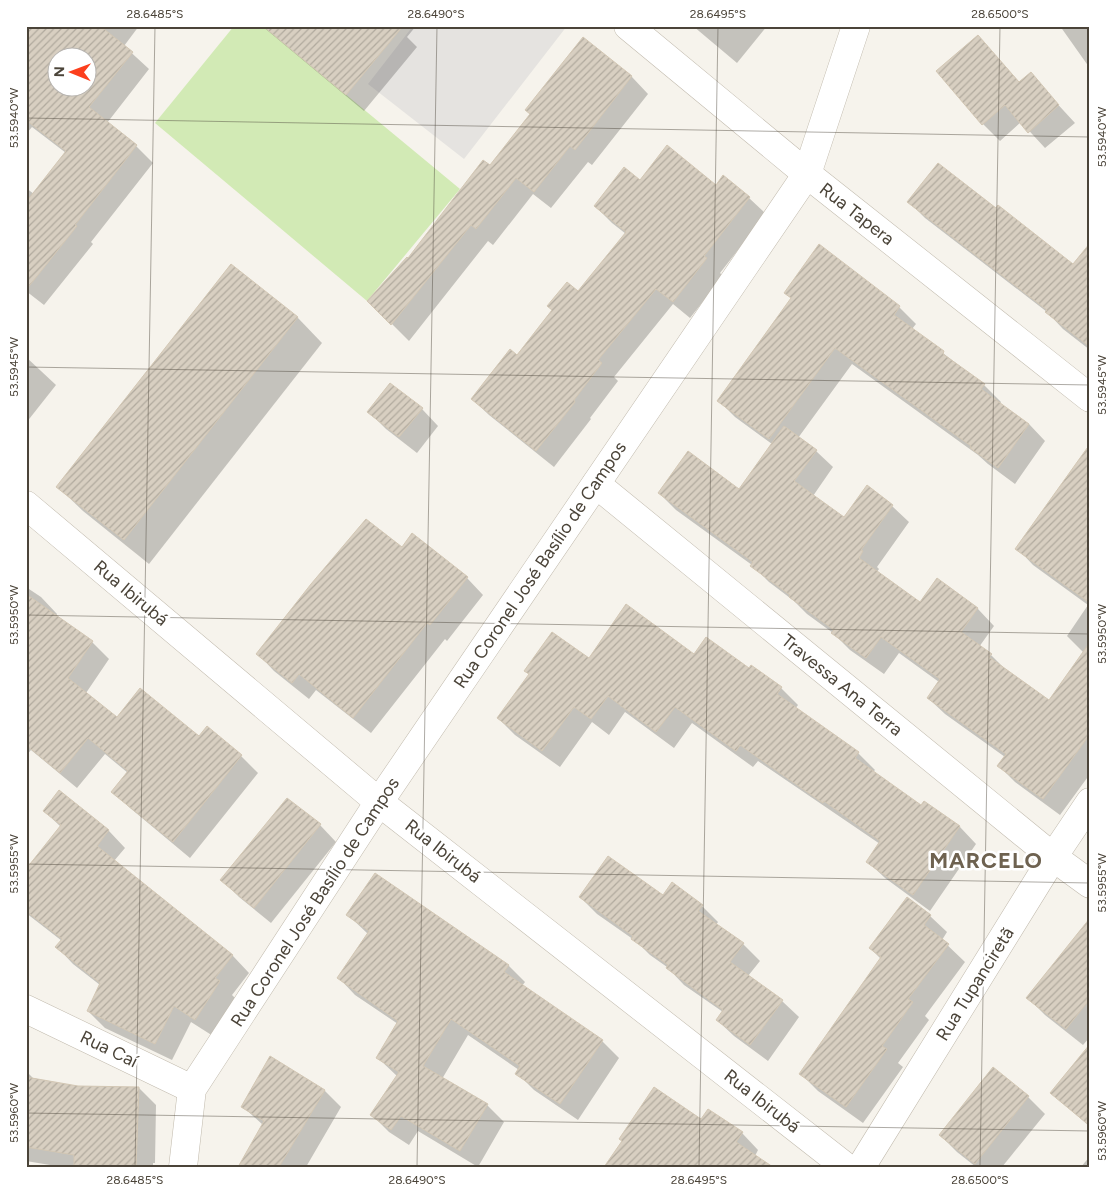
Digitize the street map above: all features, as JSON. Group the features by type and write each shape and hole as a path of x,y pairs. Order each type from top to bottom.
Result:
{"street":[{"name":"Rua Tapera","path":"628,26 807,174 1090,398"},
{"name":"Rua Coronel José Basílio de Campos","path":"192,1089 379,802 807,174 856,26"},
{"name":"Travessa Ana Terra","path":"596,484 1054,857 1090,884"},
{"name":"Rua Ibirubá","path":"30,515 379,802 846,1167"},
{"name":"Rua Tupanciretã","path":"861,1167 1090,802"},
{"name":"Rua Caí","path":"26,1009 192,1089"},
{"path":"183,1167 192,1089"}],"green space":[{"path":"234,26 263,26 460,189 367,301 155,123"}],"shaded area":[{"path":"413,26 567,26 464,159 368,84"}],"building":[{"path":"26,26 100,26 133,52 98,96 98,48 48,48 48,98 96,98 89,107 137,145 75,225 77,226 26,290 26,202 66,151 26,120"},
{"path":"263,26 403,26 346,95"},
{"path":"978,35 1019,82 1031,72 1059,105 1028,133 1005,105 982,125 936,71"},
{"path":"583,37 632,76 575,150 570,146 534,192 516,178 476,229 471,225 391,325 367,301 408,258 483,160 490,165 530,114 525,110"},
{"path":"667,145 716,185 723,175 750,197 704,256 707,258 673,302 656,289 598,360 602,363 574,400 575,402 536,451 471,399 510,349 517,355 552,310 547,306 567,282 578,291 626,232 594,206 624,167 640,180"},
{"path":"938,163 996,208 998,205 1073,264 1090,243 1090,347 1045,312 1047,310 907,202"},
{"path":"819,244 900,306 894,315 944,351 943,354 985,384 981,389 1029,424 998,468 970,448 971,446 835,348 769,439 717,401 791,298 784,293"},
{"path":"231,264 298,317 124,540 56,487"},
{"path":"390,383 423,408 399,437 367,412"},
{"path":"784,426 817,450 794,481 844,517 867,485 893,505 861,550 863,551 859,558 920,602 937,578 978,608 961,632 992,654 989,657 1049,700 1090,642 1090,734 1043,799 997,766 1006,754 927,698 940,679 881,637 866,658 831,633 834,630 750,566 753,562 658,493 688,451 739,489"},
{"path":"1090,444 1090,603 1015,549"},
{"path":"366,519 402,547 412,533 468,577 430,625 427,623 353,718 299,674 292,683 256,654 311,584"},
{"path":"26,594 93,641 68,678 117,717 140,688 199,736 207,726 242,755 173,842 111,792 128,771 88,738 60,773 26,745"},
{"path":"626,604 694,654 706,637 749,668 751,665 782,687 777,694 859,752 855,758 921,805 924,801 960,826 913,895 866,862 880,841 740,745 736,751 675,707 656,732 608,696 591,719 574,707 542,751 497,718 529,674 524,671 552,632 589,658"},
{"path":"59,790 109,830 97,846 233,955 215,978 220,981 195,1020 174,1006 155,1044 87,1011 100,983 55,947 62,939 26,911 26,869 61,825 43,811"},
{"path":"287,798 321,824 254,908 220,880"},
{"path":"608,856 663,895 672,882 703,905 698,911 744,943 730,962 783,1000 750,1045 716,1020 723,1010 666,968 668,965 631,939 633,936 579,897"},
{"path":"375,873 509,965 504,972 603,1040 560,1104 515,1074 520,1066 451,1019 423,1066 488,1104 460,1151 401,1116 391,1130 370,1115 399,1072 376,1058 398,1021 337,978 369,931 346,915"},
{"path":"907,897 931,915 924,925 949,944 908,999 913,1002 882,1046 887,1049 846,1107 799,1074 881,957 869,948"},
{"path":"1090,918 1090,999 1066,1029 1026,998"},
{"path":"1090,1044 1090,1126 1050,1093"},
{"path":"270,1056 325,1090 279,1167 238,1167 264,1121 241,1107"},
{"path":"993,1067 1029,1096 975,1164 939,1135"},
{"path":"26,1077 78,1086 139,1087 136,1167 74,1167 74,1155 26,1147"},
{"path":"654,1087 701,1119 708,1109 743,1132 736,1142 773,1167 604,1167 622,1141 619,1139"}],"district":[{"name":"MARCELO","path":"986,860"}]}
